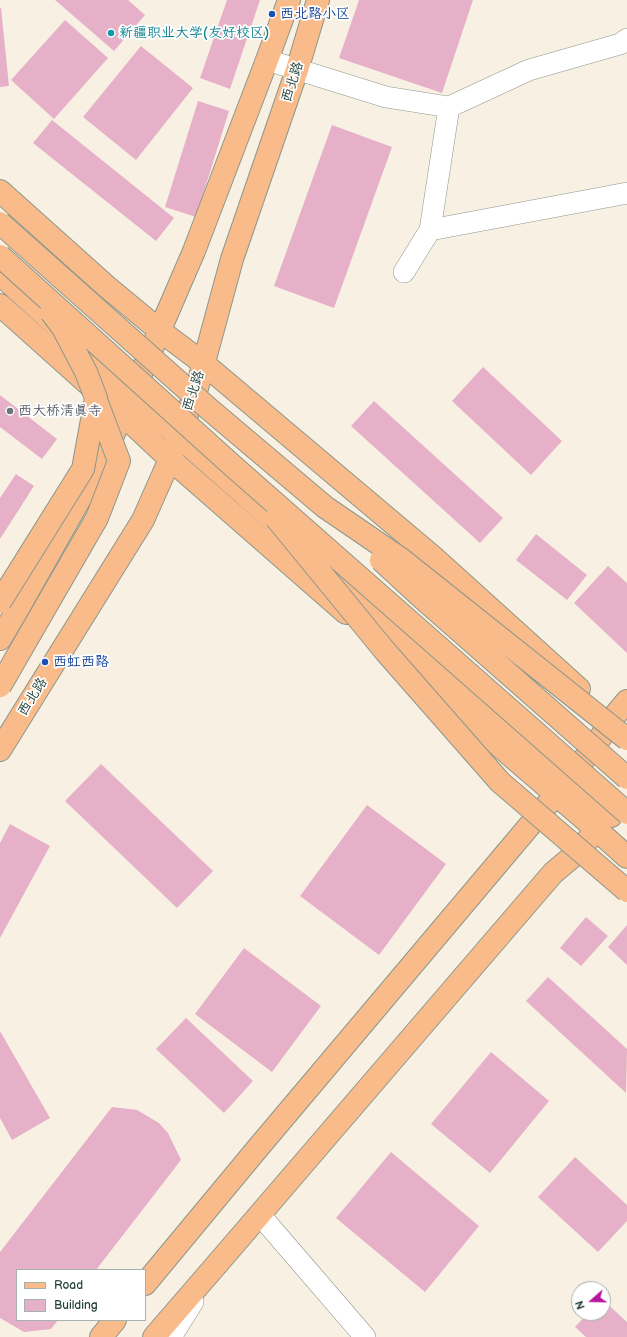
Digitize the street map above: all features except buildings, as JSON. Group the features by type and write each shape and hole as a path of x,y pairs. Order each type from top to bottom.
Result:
{"main road":[{"path":"0,639 19,608 105,454 123,415 194,251 268,60 289,0"},
{"name":"西北路","path":"0,750 143,520 170,459 197,388 232,260 298,70 318,0"},
{"path":"0,191 106,286 159,330 203,363 433,557 619,726"},
{"path":"0,223 209,409 325,507 420,596 627,778"},
{"path":"0,256 9,273 132,395 327,569 561,788 578,852 627,898"},
{"path":"0,686 97,518 119,460 86,372 63,328 37,292 9,273"},
{"path":"9,273 234,467 612,820 627,857"},
{"path":"106,286 151,350 197,388 627,764"},
{"path":"0,305 170,459 561,788 612,820"},
{"path":"0,602 83,469 96,398"},
{"path":"234,467 385,651 500,782 627,891"},
{"path":"325,507 401,559 627,739"},
{"path":"146,1283 561,788 599,740 619,726 627,701"},
{"path":"154,1337 553,873 612,820 627,801"},
{"path":"101,1337 114,1321"}],"street":[{"path":"268,60 386,97 448,108 529,70 620,44 627,39"},
{"path":"404,272 430,230 448,108"},
{"path":"430,230 627,193"},
{"path":"260,1215 365,1337"},
{"path":"171,1337 218,1263"}],"place":[{"name":"西北路小区","path":"272,14"},
{"name":"新疆职业大学(友好校区)","path":"111,33"},
{"name":"西大桥清真寺","path":"10,411"},
{"name":"西虹西路","path":"45,662"}]}
